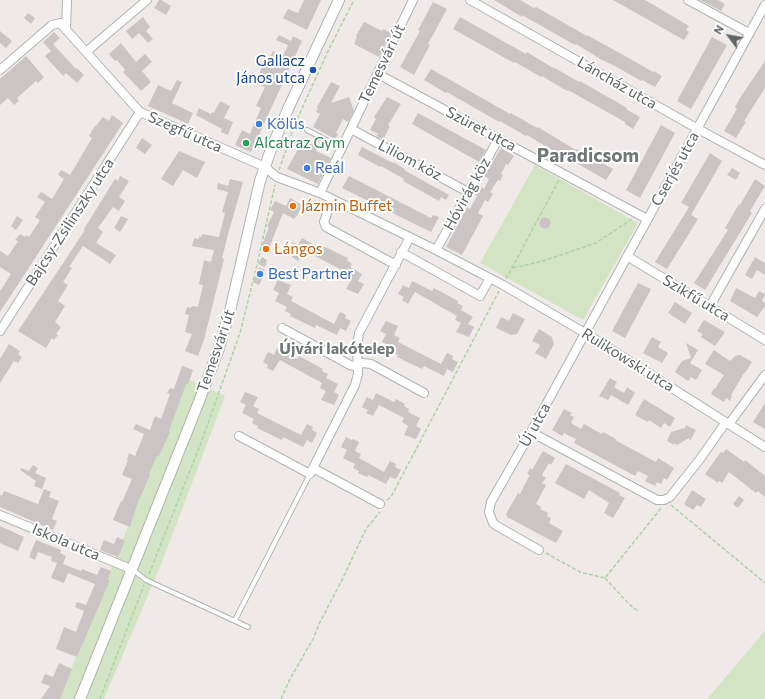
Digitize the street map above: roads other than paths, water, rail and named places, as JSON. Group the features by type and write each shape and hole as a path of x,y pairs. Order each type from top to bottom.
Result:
{"street":[{"path":"66,30 67,0"},
{"path":"86,52 147,0"},
{"name":"Temesvári út","path":"80,699 218,351 230,311 260,181 265,167 288,109 339,0"},
{"name":"Temesvári út","path":"320,193 413,0"},
{"name":"Láncház utca","path":"470,0 698,129 765,165"},
{"path":"688,0 749,33"},
{"name":"Cserjés utca","path":"585,333 765,5"},
{"path":"0,70 52,25 60,23 66,30"},
{"name":"Szegfű utca","path":"66,30 140,112 265,167"},
{"name":"Szüret utca","path":"378,74 499,138 647,220"},
{"name":"Bajcsy-Zsilinszky utca","path":"0,331 140,112"},
{"name":"Liliom köz","path":"351,129 468,192"},
{"name":"Hóvirág köz","path":"436,250 499,138"},
{"name":"Rulikowski utca","path":"265,167 276,177 320,193 503,285 585,333 765,447"},
{"path":"332,199 324,222 326,227 396,265"},
{"path":"710,306 765,209"},
{"path":"311,471 355,385 358,374 357,346 359,333 410,237"},
{"path":"401,252 480,296 490,278"},
{"name":"Szikfű utca","path":"627,256 765,340"},
{"path":"282,328 350,365 353,366 363,363 371,364 424,393"},
{"name":"Új utca","path":"539,550 502,530 493,523 490,512 491,502 585,333"},
{"path":"531,432 657,500 664,500 670,497 765,375"},
{"path":"239,436 380,504"},
{"name":"Iskola utca","path":"0,514 131,569"}],"lane":[{"path":"307,130 341,148"},
{"path":"235,620 311,471"},
{"path":"131,569 146,580 248,627"}],"place":[{"name":"Gallacz János utca","path":"313,70"},
{"name":"Kölüs","path":"259,124"},
{"name":"Alcatraz Gym","path":"246,143"},
{"name":"Reál","path":"307,168"},
{"name":"Jázmin Buffet","path":"293,206"},
{"name":"Lángos","path":"266,249"},
{"name":"Best Partner","path":"260,274"}],"district":[{"name":"Paradicsom","path":"588,156"},
{"name":"Újvári lakótelep","path":"337,349"}]}
